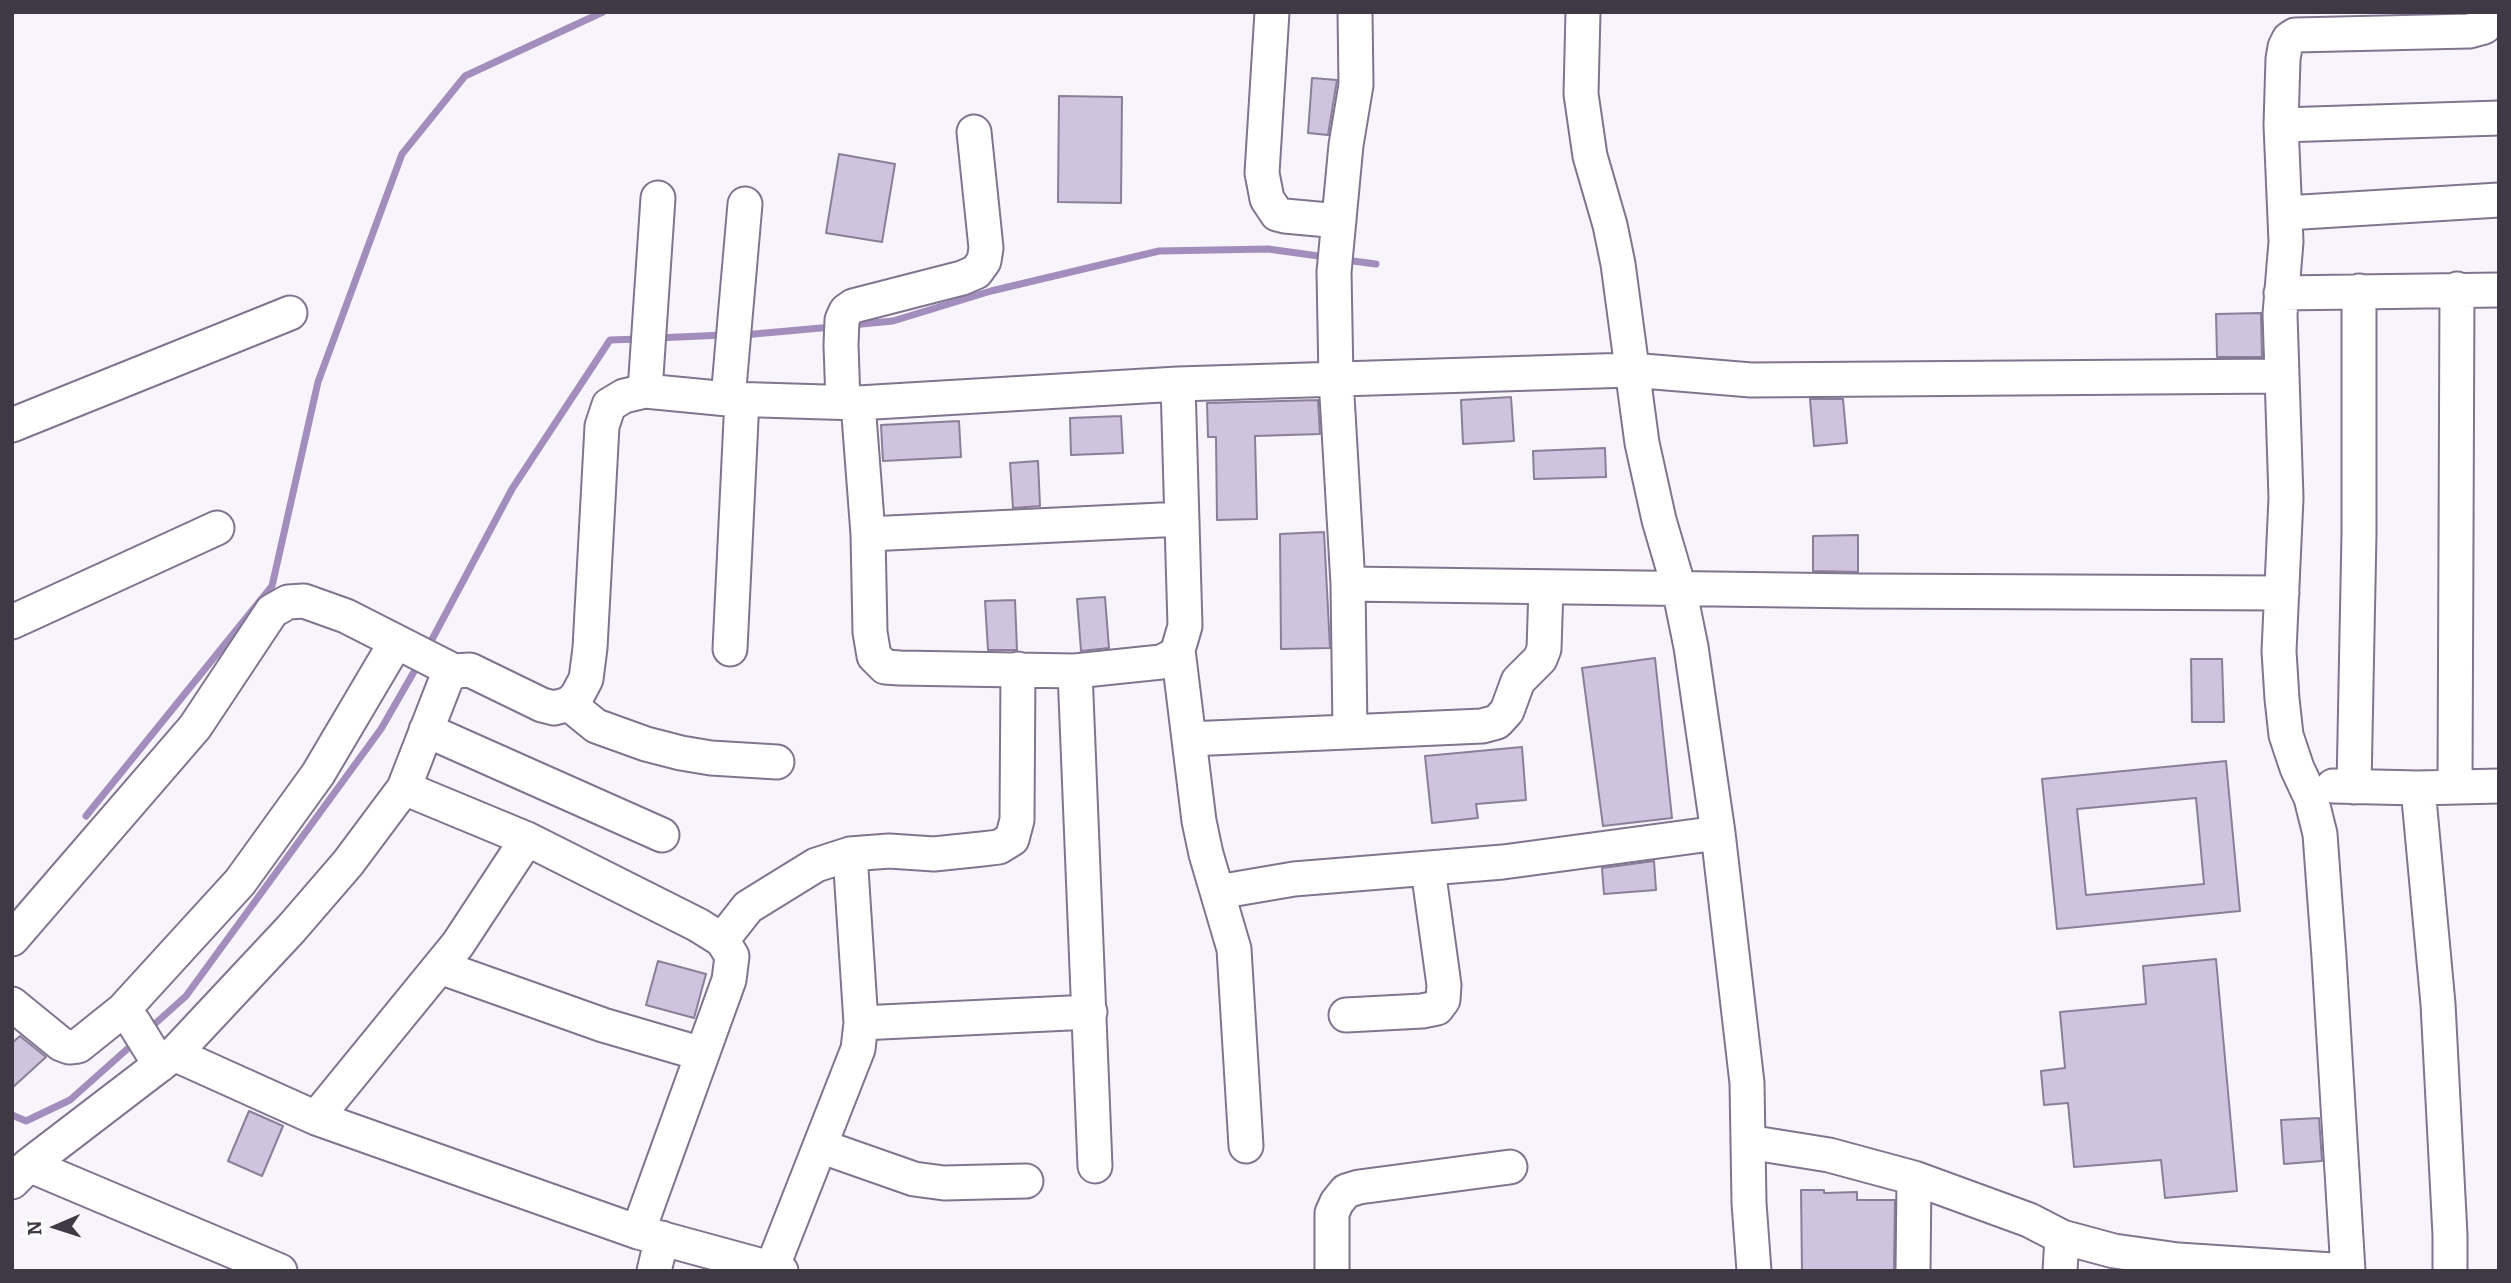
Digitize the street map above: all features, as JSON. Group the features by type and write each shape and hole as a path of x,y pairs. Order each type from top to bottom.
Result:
{"street":[{"path":"1272,12 1262,173 1267,199 1277,214 1336,245"},
{"path":"1350,730 1348,584 1336,379 1336,245 1346,145 1356,85 1355,12"},
{"path":"1583,12 1581,94 1590,156 1610,225 1618,264 1631,370 1654,495 1679,588 1691,647 1717,832 1747,1083 1754,1271"},
{"path":"1748,1142 1829,1155 1914,1178 2020,1217 2062,1237 2114,1251 2178,1260 2348,1271 2323,864 2316,813 2286,735 2279,651 2286,498 2280,314 2285,267 2286,213 2281,125 2283,60 2285,47 2295,35 2469,31 2484,27 2489,12"},
{"path":"2281,125 2499,118"},
{"path":"974,132 986,248 984,261 976,272 962,278 853,306 846,311 841,332 868,534 870,632 874,656 885,667 1075,671 1161,662 1178,650"},
{"path":"12,939 195,727 272,611 288,602 304,601 346,616 422,655 470,670 542,705 555,708 569,704 577,696 586,679 590,648 602,426 609,405 624,396 647,361 658,198"},
{"path":"2286,213 2499,200"},
{"path":"730,649 735,399 733,353 746,204"},
{"path":"2455,786 2457,289"},
{"path":"2281,293 2499,290"},
{"path":"2354,787 2360,533 2359,291"},
{"path":"12,425 290,313"},
{"path":"647,361 735,399 851,403 1178,384 1631,370 1751,380 2282,376"},
{"path":"1178,384 1185,626 1178,650 1199,821 1234,949 1245,1146"},
{"path":"868,534 1182,519"},
{"path":"12,622 217,528"},
{"path":"1348,584 2282,593"},
{"path":"1189,739 1482,726 1497,722 1507,711 1518,681 1540,659 1545,638 1546,587"},
{"path":"281,1271 20,1173 148,1040 291,929 348,863 404,788 446,680 422,655"},
{"path":"148,1040 240,882 318,774 422,655"},
{"path":"722,940 748,907 816,865 849,854 889,851 934,854 999,847 1012,839 1017,820 1018,669"},
{"path":"1075,671 1096,1166"},
{"path":"569,704 596,726 681,754 777,762"},
{"path":"426,730 662,835"},
{"path":"2306,786 2499,786"},
{"path":"404,788 527,839 698,925 722,940 732,956 729,980 702,1054 650,1235 654,1271"},
{"path":"2418,788 2438,1004 2450,1271"},
{"path":"1218,892 1294,879 1428,869 1717,832"},
{"path":"316,1118 458,944 527,839"},
{"path":"12,1004 61,1044 69,1047 148,1040 316,1118 650,1235 777,1269 820,1146 858,1049 861,1023 849,854"},
{"path":"1346,1015 1422,1011 1437,1008 1443,1000 1444,985 1428,869"},
{"path":"440,967 603,1025 702,1054"},
{"path":"861,1023 1090,1012"},
{"path":"820,1146 914,1179 944,1184 1026,1181"},
{"path":"1332,1271 1332,1213 1336,1202 1346,1191 1359,1186 1510,1167"},
{"path":"1913,1271 1914,1178"},
{"path":"2060,1271 2062,1237"}],"building":[{"path":"1312,78 1337,80 1328,135 1308,133"},
{"path":"1059,96 1122,97 1121,203 1058,202"},
{"path":"839,154 895,164 882,242 826,233"},
{"path":"2261,313 2262,357 2217,357 2216,314"},
{"path":"1511,397 1514,441 1463,444 1461,400"},
{"path":"1810,399 1843,399 1847,443 1814,446"},
{"path":"1318,400 1320,434 1255,436 1257,519 1217,520 1216,437 1208,437 1207,403"},
{"path":"1121,416 1123,453 1071,455 1070,418"},
{"path":"959,421 961,457 883,461 881,425"},
{"path":"1605,448 1606,477 1534,479 1533,451"},
{"path":"1038,461 1040,506 1013,508 1010,463"},
{"path":"1324,532 1330,648 1281,649 1280,534"},
{"path":"1858,535 1858,572 1813,571 1813,536"},
{"path":"1105,597 1109,648 1081,651 1077,599"},
{"path":"1015,600 1017,650 988,650 985,601"},
{"path":"1655,658 1672,818 1603,826 1582,668"},
{"path":"2191,659 2222,659 2224,722 2192,722"},
{"path":"1522,747 1526,800 1476,804 1478,818 1432,823 1425,756"},
{"path":"2226,761 2240,911 2057,929 2042,779","holes":["2196,798 2204,884 2086,895 2077,809"]},
{"path":"1654,861 1656,890 1604,894 1602,868"},
{"path":"2216,959 2237,1191 2165,1198 2161,1160 2074,1167 2068,1103 2044,1105 2041,1071 2065,1068 2060,1012 2146,1004 2143,966"},
{"path":"658,961 706,974 694,1018 646,1005"},
{"path":"20,1036 46,1057 12,1088 12,1043"},
{"path":"249,1111 283,1126 262,1176 228,1161"},
{"path":"2319,1118 2322,1161 2284,1164 2281,1120"},
{"path":"1801,1190 1824,1190 1824,1193 1857,1192 1857,1200 1895,1200 1894,1271 1802,1271"}],"waterway":[{"path":"86,816 272,586 318,382 402,154 465,76 603,12"},
{"path":"851,325 893,321 991,291 1159,251 1268,249 1326,257"},
{"path":"1345,260 1376,264"},
{"path":"743,335 832,327"},
{"path":"656,338 724,335"},
{"path":"428,647 512,489 610,340 640,339"},
{"path":"148,1030 186,996 381,729 419,663"},
{"path":"12,1115 26,1121 70,1100 134,1043"}]}
